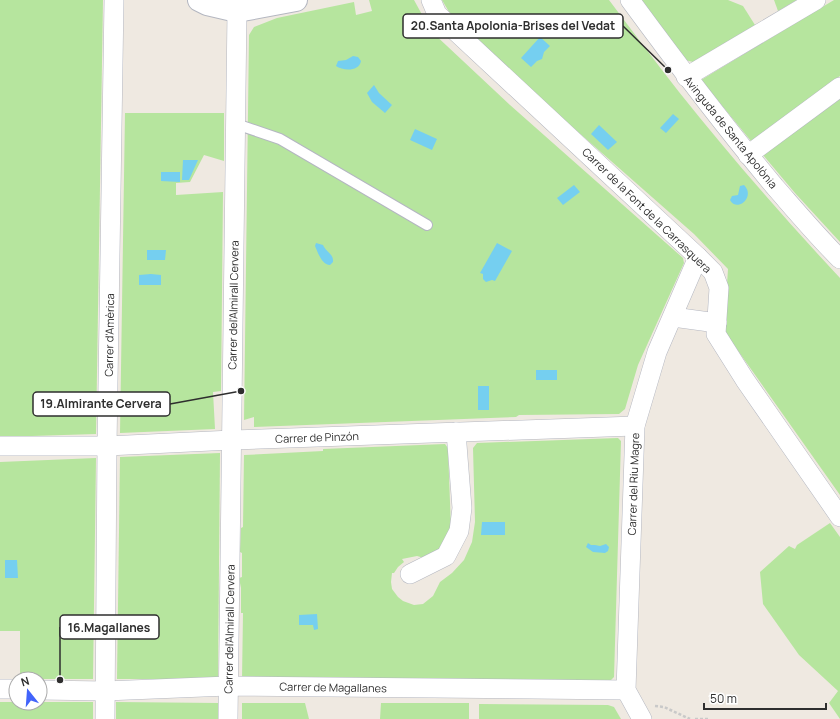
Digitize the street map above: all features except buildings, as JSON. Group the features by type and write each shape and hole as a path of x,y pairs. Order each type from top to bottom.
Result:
{"street":[{"name":"Carrer d'Amèrica","path":"105,719 107,446 114,0"},
{"path":"199,0 207,4 237,11 296,0"},
{"name":"Carrer de la Font de la Carrasquera","path":"431,0 437,14 713,272 719,288 716,334 745,380 840,517"},
{"name":"Avinguda de Santa Apolònia","path":"630,0 686,77 748,155 823,242 840,259"},
{"path":"686,77 816,0"},
{"name":"Carrer del'Almirall Cervera","path":"228,719 237,11"},
{"path":"748,155 840,87"},
{"name":"Carrer del Riu Magre","path":"626,690 635,426 657,352 674,317 698,257"},
{"path":"674,317 717,323"},
{"name":"Carrer de Pinzón","path":"0,446 107,446 232,440 635,426"},
{"path":"410,574 446,556 458,531 462,508 456,432"},
{"name":"Carrer de Magallanes","path":"48,690 106,690 228,686 626,690"},
{"path":"626,690 648,712"}],"lane":[{"path":"236,124 280,139 427,225"}],"path":[{"path":"648,712 664,707 690,719"},
{"path":"695,719 710,719"}],"green space":[{"path":"0,0 103,0 96,434 0,437"},
{"path":"369,0 414,0 431,31 510,105 683,258 684,263 638,365 625,409 619,414 519,415 516,417 254,427 254,417 244,420 249,35 254,27 277,18 354,2 356,15 372,11"},
{"path":"442,0 609,0 679,92 718,140 778,210 840,278 840,495 724,331 728,269 694,234 528,88 452,17"},
{"path":"640,0 728,0 743,6 755,25 693,62 685,60"},
{"path":"774,0 797,0 778,11"},
{"path":"834,0 840,0 840,76 751,141 701,80"},
{"path":"840,99 840,242 795,193 763,155"},
{"path":"125,113 224,113 224,161 204,155 190,182 176,183 176,195 223,192 221,391 213,392 215,429 120,433"},
{"path":"618,438 621,441 614,677 610,681 242,679 243,613 241,613 241,588 239,578 242,577 242,553 240,552 241,528 243,527 244,455 323,451 323,449 445,444 448,448 451,529 439,553 424,558 417,556 402,559 404,562 394,573 392,573 392,589 403,601 414,605 423,604 433,596 440,582 452,573 464,560 472,542 475,522 473,448 477,443"},
{"path":"220,453 218,679 117,679 120,457"},
{"path":"96,458 93,679 48,679 48,671 20,671 20,631 0,631 0,462"},
{"path":"830,523 840,537 840,719 829,703 838,691 799,655 763,604 760,572 789,546 795,549 797,545"},
{"path":"0,702 8,702 8,711 48,711 48,702 93,702 93,719 0,719"},
{"path":"116,702 218,703 218,719 116,719"},
{"path":"242,703 305,703 309,719 242,719"},
{"path":"381,703 469,703 469,719 380,719"},
{"path":"479,704 608,705 614,707 621,719 479,719"}],"water":[{"path":"540,37 550,46 544,52 542,59 537,61 531,67 521,58"},
{"path":"353,56 358,57 361,61 360,65 354,69 346,70 336,66 338,61 346,60"},
{"path":"374,85 379,93 392,105 385,113 372,102 367,93"},
{"path":"673,114 679,119 666,133 660,128"},
{"path":"599,125 617,142 608,150 591,134"},
{"path":"415,129 437,139 432,150 410,140"},
{"path":"183,160 198,160 189,180 182,180"},
{"path":"161,172 180,172 180,182 161,181"},
{"path":"574,185 580,192 563,205 557,198"},
{"path":"744,185 748,194 747,198 741,204 733,204 730,200 732,196 738,195 740,186"},
{"path":"316,243 323,245 331,255 333,262 330,265 325,263 321,258 315,246"},
{"path":"497,243 512,251 495,281 492,280 486,282 483,279 483,274 480,273"},
{"path":"147,250 166,250 165,260 147,260"},
{"path":"139,275 161,275 161,285 139,285"},
{"path":"536,370 557,370 557,380 536,380"},
{"path":"478,386 489,386 489,410 478,410"},
{"path":"482,522 505,522 505,535 481,535"},
{"path":"588,543 591,545 600,546 606,544 609,547 608,551 605,553 593,552 586,547"},
{"path":"5,560 17,560 18,578 5,578"},
{"path":"317,614 318,629 314,630 313,625 299,625 299,615"}],"place":[{"name":"20.Santa Apolonia-Brises del Vedat","path":"668,70"},
{"name":"19.Almirante Cervera","path":"241,391"},
{"name":"16.Magallanes","path":"60,680"}]}
